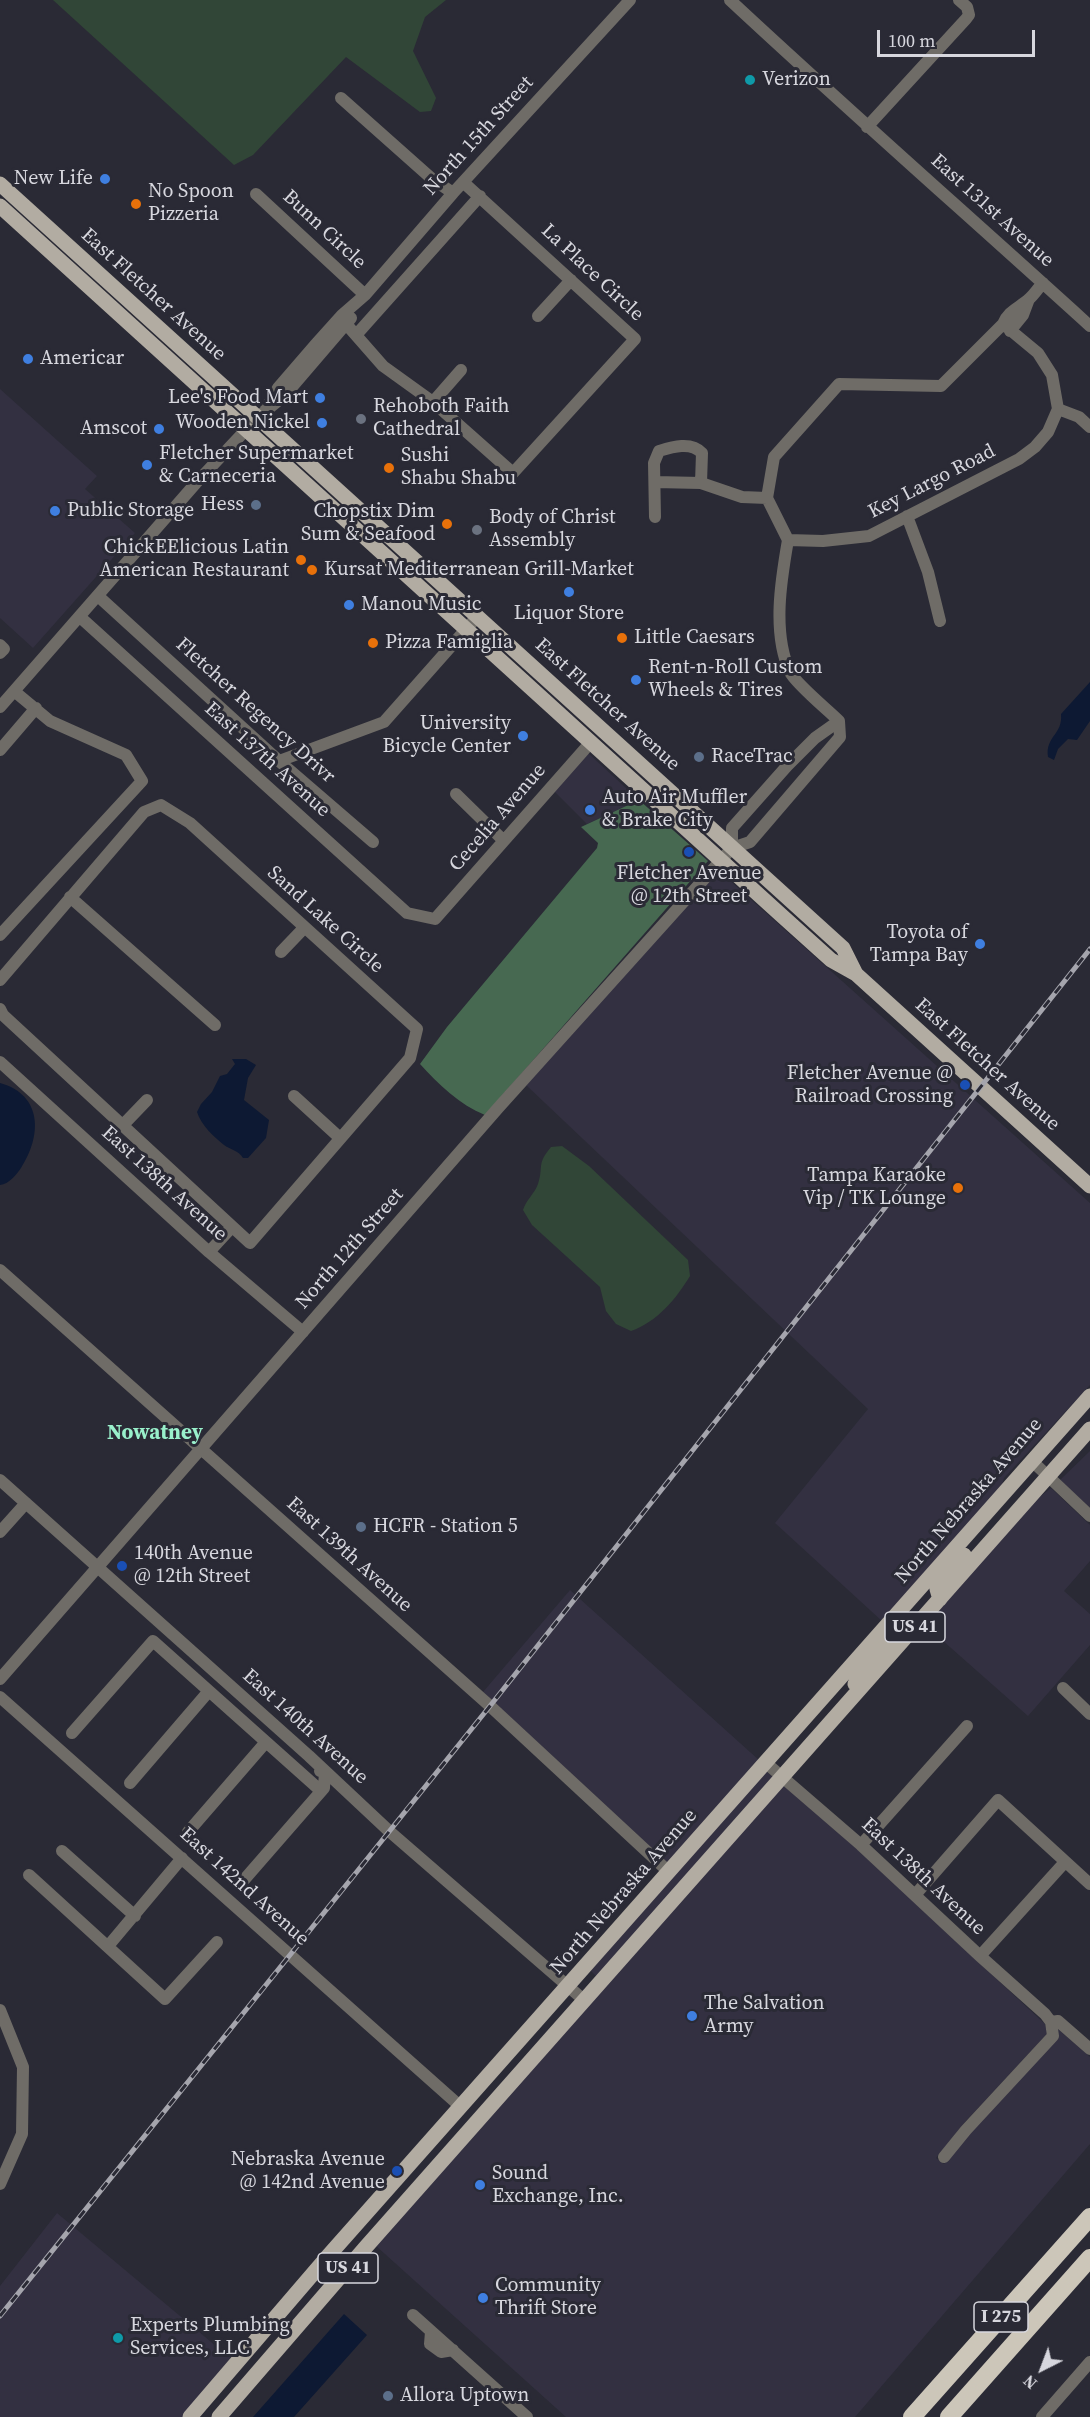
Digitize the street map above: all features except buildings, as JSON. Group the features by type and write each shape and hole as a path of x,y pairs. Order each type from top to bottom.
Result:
{"highway":[{"name":"I 275","path":"912,2417 1090,2217"},
{"name":"I 275","path":"949,2417 1090,2258"}],"main road":[{"name":"East Fletcher Avenue","path":"0,184 97,272 262,414 591,742 831,960 856,974 1090,1186"},
{"name":"East Fletcher Avenue","path":"0,206 246,430 471,624 681,800 843,948 856,974"},
{"path":"24,228 36,216"},
{"path":"86,284 97,272"},
{"path":"591,742 620,757 654,787 681,800"},
{"name":"North Nebraska Avenue","path":"190,2417 329,2255 1090,1396"},
{"name":"US 41","path":"219,2417 489,2108 1090,1429"},
{"path":"940,1599 938,1585 984,1528 994,1506"},
{"path":"831,1722 871,1660 897,1631 902,1609"},
{"path":"582,1971 598,1986"},
{"path":"461,2107 477,2112 489,2108"}],"street":[{"name":"North 15th Street","path":"262,414 278,388 309,352 342,315 363,298 453,193 630,0"},
{"path":"867,127 969,15 967,7 958,0"},
{"name":"East 131st Avenue","path":"737,1 867,127 1090,326"},
{"path":"341,98 431,178 453,193"},
{"name":"La Place Circle","path":"352,329 384,366 433,402 513,473 635,339 464,182"},
{"name":"Bunn Circle","path":"256,194 363,298"},
{"path":"352,329 480,196"},
{"path":"538,316 571,280"},
{"path":"1043,283 1029,299 1006,317 1007,327 1038,353 1052,375 1058,409 1079,417 1090,427"},
{"name":"North 15th Street","path":"0,707 189,491 262,414 285,395 352,329 363,298"},
{"path":"732,848 732,828 815,738 839,721 791,674 784,650 780,610 782,575 788,540 766,498 774,457 839,384 941,386 1007,327"},
{"path":"433,402 461,370"},
{"name":"Key Largo Road","path":"788,540 823,541 869,536 1018,459 1035,447 1048,432 1058,409"},
{"path":"655,517 654,463 659,451 676,446 698,448 702,453 701,483"},
{"path":"655,482 701,483 742,497 766,498"},
{"path":"907,516 928,572 940,621"},
{"name":"Fletcher Regency Drivr","path":"98,596 279,761 373,842"},
{"name":"East 137th Avenue","path":"80,617 407,912 435,919"},
{"path":"279,761 384,722 471,624"},
{"path":"0,645 4,649 0,653"},
{"path":"0,935 142,781 126,755 50,721 14,691"},
{"path":"0,750 36,708"},
{"name":"North 12th Street","path":"0,1678 720,859 732,848 750,842 840,737 839,721"},
{"name":"Cecelia Avenue","path":"435,919 591,742"},
{"path":"456,794 503,840"},
{"name":"Sand Lake Circle","path":"0,980 144,812 161,805 190,823 417,1029 410,1058 250,1243 1,1014"},
{"path":"70,897 214,1026"},
{"path":"281,952 304,928"},
{"name":"East 138th Avenue","path":"0,1062 209,1252 303,1332"},
{"path":"294,1096 340,1138"},
{"path":"122,1126 147,1100"},
{"path":"209,1252 232,1227"},
{"name":"East 139th Avenue","path":"0,1270 490,1706 669,1872"},
{"path":"1032,1461 1090,1516"},
{"name":"East 140th Avenue","path":"0,1480 326,1771 389,1831 585,2001"},
{"path":"0,1532 26,1503"},
{"path":"72,1733 153,1641 321,1791"},
{"path":"1063,1688 1090,1714"},
{"path":"130,1783 209,1691"},
{"name":"East 142nd Avenue","path":"0,1697 461,2107"},
{"path":"861,1845 968,1726"},
{"path":"188,1832 266,1742"},
{"name":"East 138th Avenue","path":"766,1763 861,1845 1051,2022 1058,2022 1090,2049"},
{"path":"243,1881 324,1788 326,1771 301,1773"},
{"path":"915,1895 998,1800 1090,1884"},
{"path":"62,1851 135,1916"},
{"path":"109,1945 182,1858"},
{"path":"980,1956 1065,1862"},
{"path":"29,1875 109,1945 165,1999 217,1942"},
{"path":"0,2010 23,2067 22,2134 0,2184"},
{"path":"944,2157 1053,2036 1051,2022"},
{"path":"413,2315 431,2332 430,2344 441,2352 453,2350 527,2417"},
{"path":"1042,2417 1090,2362"}],"shaded area":[{"name":"Public Storage","path":"0,389 97,476 85,489 135,533 33,648 0,618"},
{"path":"588,753 639,800 587,824 554,791"},
{"path":"718,870 1090,1203 1090,1385 1004,1478 1000,1491 883,1622 775,1523 868,1409 526,1085"},
{"path":"1090,1451 1090,1508 1060,1480"},
{"path":"1051,1488 1090,1525 1090,1561 1064,1591 1090,1614 1090,1645 1028,1716 925,1625 1032,1503"},
{"path":"570,1590 760,1761 669,1864 483,1692"},
{"path":"766,1771 774,1778 598,1978 590,1970"},
{"path":"783,1785 857,1849 1045,2024 1047,2034 965,2122 936,2158 944,2164 1058,2029 1090,2057 1090,2144 855,2417 566,2417 375,2245"},
{"path":"57,2213 223,2352 227,2353 232,2348 238,2353 183,2417 0,2417 0,2286"}],"green space":[{"path":"53,0 446,0 425,17 413,51 436,98 431,111 420,112 346,57 253,155 234,165"},
{"path":"639,800 708,861 485,1115 476,1111 450,1093 420,1064 447,1027 597,848 598,843 581,827"},
{"path":"562,1146 589,1166 688,1260 690,1276 679,1293 657,1316 631,1331 616,1324 606,1311 600,1287 532,1225 523,1210 538,1184 546,1153 551,1147"}],"water":[{"path":"1090,682 1090,721 1077,740 1068,739 1058,749 1054,760 1048,757 1049,744 1059,727 1061,714"},
{"path":"232,1059 246,1059 256,1065 248,1078 244,1100 269,1120 266,1138 248,1158 243,1158 216,1138 205,1126 197,1112 212,1092 220,1076 227,1074 235,1064"},
{"path":"0,1083 14,1089 24,1097 31,1107 35,1130 33,1143 21,1168 9,1181 0,1185"},
{"path":"344,2314 367,2335 294,2417 253,2417"}],"railway":[{"path":"0,2316 490,1706 1090,949"}],"place":[{"name":"Verizon","path":"750,80"},
{"name":"New Life","path":"105,179"},
{"name":"No Spoon Pizzeria","path":"136,204"},
{"name":"Americar","path":"28,359"},
{"name":"Lee's Food Mart","path":"320,398"},
{"name":"Rehoboth Faith Cathedral","path":"361,419"},
{"name":"Wooden Nickel","path":"322,423"},
{"name":"Amscot","path":"159,429"},
{"name":"Fletcher Supermarket & Carneceria","path":"147,465"},
{"name":"Sushi Shabu Shabu","path":"389,468"},
{"name":"Hess","path":"256,505"},
{"name":"Public Storage","path":"55,511"},
{"name":"Chopstix Dim Sum & Seafood","path":"447,524"},
{"name":"Body of Christ Assembly","path":"477,530"},
{"name":"ChickEElicious Latin American Restaurant","path":"301,560"},
{"name":"Kursat Mediterranean Grill-Market","path":"312,570"},
{"name":"Liquor Store","path":"569,592"},
{"name":"Manou Music","path":"349,605"},
{"name":"Little Caesars","path":"622,638"},
{"name":"Pizza Famiglia","path":"373,643"},
{"name":"Rent-n-Roll Custom Wheels & Tires","path":"636,680"},
{"name":"University Bicycle Center","path":"523,736"},
{"name":"RaceTrac","path":"699,757"},
{"name":"Auto Air Muffler & Brake City","path":"590,810"},
{"name":"Fletcher Avenue @ 12th Street","path":"689,852"},
{"name":"Toyota of Tampa Bay","path":"980,944"},
{"name":"Fletcher Avenue @ Railroad Crossing","path":"965,1085"},
{"name":"Tampa Karaoke Vip / TK Lounge","path":"958,1188"},
{"name":"HCFR - Station 5","path":"361,1527"},
{"name":"140th Avenue @ 12th Street","path":"122,1566"},
{"name":"The Salvation Army","path":"692,2016"},
{"name":"Nebraska Avenue @ 142nd Avenue","path":"397,2171"},
{"name":"Sound Exchange, Inc.","path":"480,2185"},
{"name":"Community Thrift Store","path":"483,2298"},
{"name":"Experts Plumbing Services, LLC","path":"118,2338"},
{"name":"Allora Uptown","path":"388,2396"}],"district":[{"name":"Nowatney","path":"155,1434"}]}
